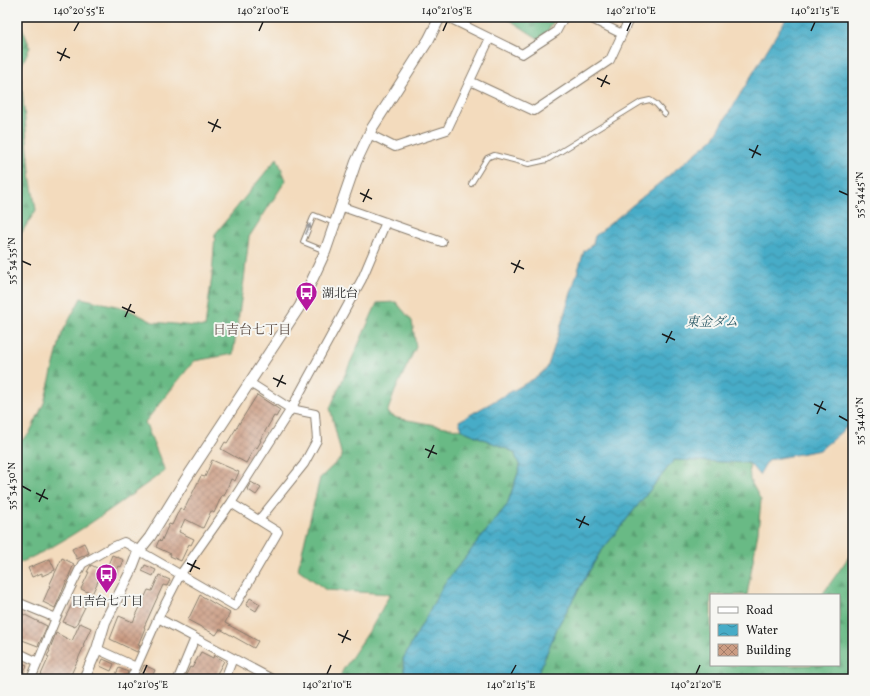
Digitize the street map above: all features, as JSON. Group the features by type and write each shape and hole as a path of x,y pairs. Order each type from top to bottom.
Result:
{"street":[{"path":"84,679 97,649 105,622 130,573 138,552 150,537 186,479 300,306 325,252 356,162 369,134 429,39 440,17"},
{"path":"447,17 522,54 556,32 564,17"},
{"path":"588,17 622,34"},
{"path":"470,81 534,111 610,60 630,17"},
{"path":"369,134 395,147 447,130 490,38"},
{"path":"340,206 442,242"},
{"path":"131,679 158,618 180,575 232,503 291,409 362,279 386,222"},
{"path":"250,383 291,409 315,414 317,440 304,464 259,520"},
{"path":"31,679 56,618 82,564 108,549 124,542 138,552 234,606 278,532 232,503"},
{"path":"17,602 56,618"},
{"path":"158,618 272,679"},
{"path":"178,679 195,638"},
{"path":"97,649 136,666"},
{"path":"17,652 38,662"},
{"path":"225,679 233,658"}],"lane":[{"path":"471,184 487,158 494,155 529,164 547,160 641,102 650,100 665,114"},
{"path":"325,252 303,242 314,214 334,223"}],"green space":[{"path":"505,17 556,17 542,41"},
{"path":"17,19 19,20 30,47 20,69 31,181 36,210 17,240"},
{"path":"277,158 286,180 249,237 233,354 194,361 145,422 165,471 75,533 37,555 17,564 17,444 29,434 44,403 62,333 81,298 125,308 153,322 205,327 212,276 215,234"},
{"path":"396,302 412,321 416,347 395,391 387,413 397,418 462,430 514,452 520,467 507,505 444,584 403,659 405,679 339,679 343,670 372,627 390,594 326,590 298,569 320,478 342,457 330,408 377,303"},
{"path":"674,460 749,463 750,480 761,500 758,532 747,594 710,594 710,666 840,666 840,594 823,594 853,551 853,679 536,679 558,626 599,554"}],"water":[{"name":"東金ダム","path":"787,17 853,17 853,422 820,450 768,460 759,475 749,463 674,460 599,554 558,626 536,679 405,679 403,659 444,584 507,505 520,467 514,452 462,430 459,421 537,377 547,368 584,251 593,244 595,236 713,139"}],"building":[{"path":"257,395 280,410 276,417 274,416 257,448 255,447 246,463 221,449 225,442 227,443"},
{"path":"212,460 239,472 235,481 231,479 224,496 222,495 214,513 211,511 203,528 185,519 179,532 194,539 191,545 189,544 181,561 170,556 171,554 156,547 159,540 161,542 169,524 172,525 180,508 184,510 201,476 205,477"},
{"path":"251,482 261,488 256,495 247,489"},
{"path":"84,543 89,553 77,559 72,549"},
{"path":"112,555 124,560 121,567 119,566 112,581 101,576 104,570 106,570"},
{"path":"62,558 74,564 55,608 43,602"},
{"path":"50,559 55,570 42,576 42,573 32,577 28,568"},
{"path":"91,565 103,571 92,594 81,589"},
{"path":"145,565 156,570 153,576 142,571"},
{"path":"159,575 170,580 167,586 163,585 144,627 145,628 138,645 140,646 137,652 110,639 119,616 133,622 148,590 152,591"},
{"path":"200,595 230,613 225,623 258,641 254,648 220,629 216,635 188,620"},
{"path":"250,598 260,604 256,611 246,605"},
{"path":"73,602 85,607 75,627 63,622"},
{"path":"17,611 47,626 38,646 17,638"},
{"path":"80,623 91,628 69,679 39,679 49,657 47,656 56,633 72,641"},
{"path":"201,652 213,658 214,655 224,661 214,679 194,679 186,675 190,667 192,668"},
{"path":"103,659 114,664 111,671 100,666"},
{"path":"17,661 27,665 21,679 17,679"},
{"path":"144,665 155,670 152,677 141,672"},
{"path":"119,668 128,672 126,679 116,674"}],"place":[{"name":"湖北台","path":"306,312"},
{"name":"日吉台七丁目","path":"107,594"}],"district":[{"name":"日吉台七丁目","path":"252,329"}]}
